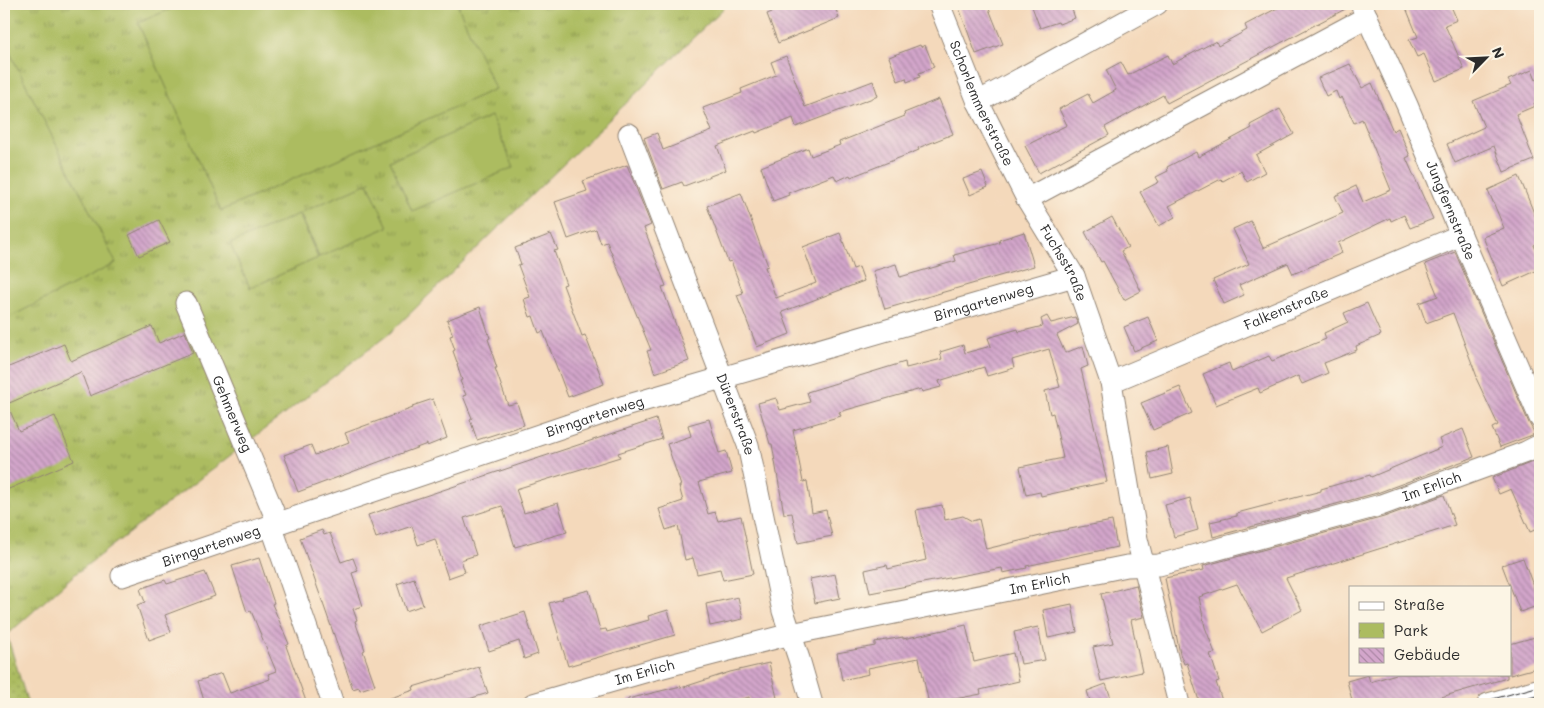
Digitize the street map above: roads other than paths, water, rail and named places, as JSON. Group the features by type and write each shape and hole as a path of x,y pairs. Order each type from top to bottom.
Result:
{"street":[{"name":"Schorlemmerstraße","path":"939,4 978,102 1027,199"},
{"path":"978,102 1157,4"},
{"path":"1027,199 1364,10"},
{"name":"Jungfernstraße","path":"1364,10 1407,105 1540,418"},
{"name":"Dürerstraße","path":"629,134 748,445 784,611 812,704"},
{"name":"Fuchsstraße","path":"1027,199 1074,276 1111,382 1137,539 1180,704"},
{"name":"Falkenstraße","path":"1111,382 1461,235"},
{"name":"Birngartenweg","path":"122,576 625,406 1074,276"},
{"name":"Gehmerweg","path":"186,303 275,524 333,704"},
{"name":"Im Erlich","path":"533,704 791,634 1127,566 1160,565 1381,505 1526,452 1540,445"},
{"path":"1488,704 1540,689"}],"tram line":[{"path":"1475,704 1540,686"},
{"path":"1507,704 1540,695"}]}
